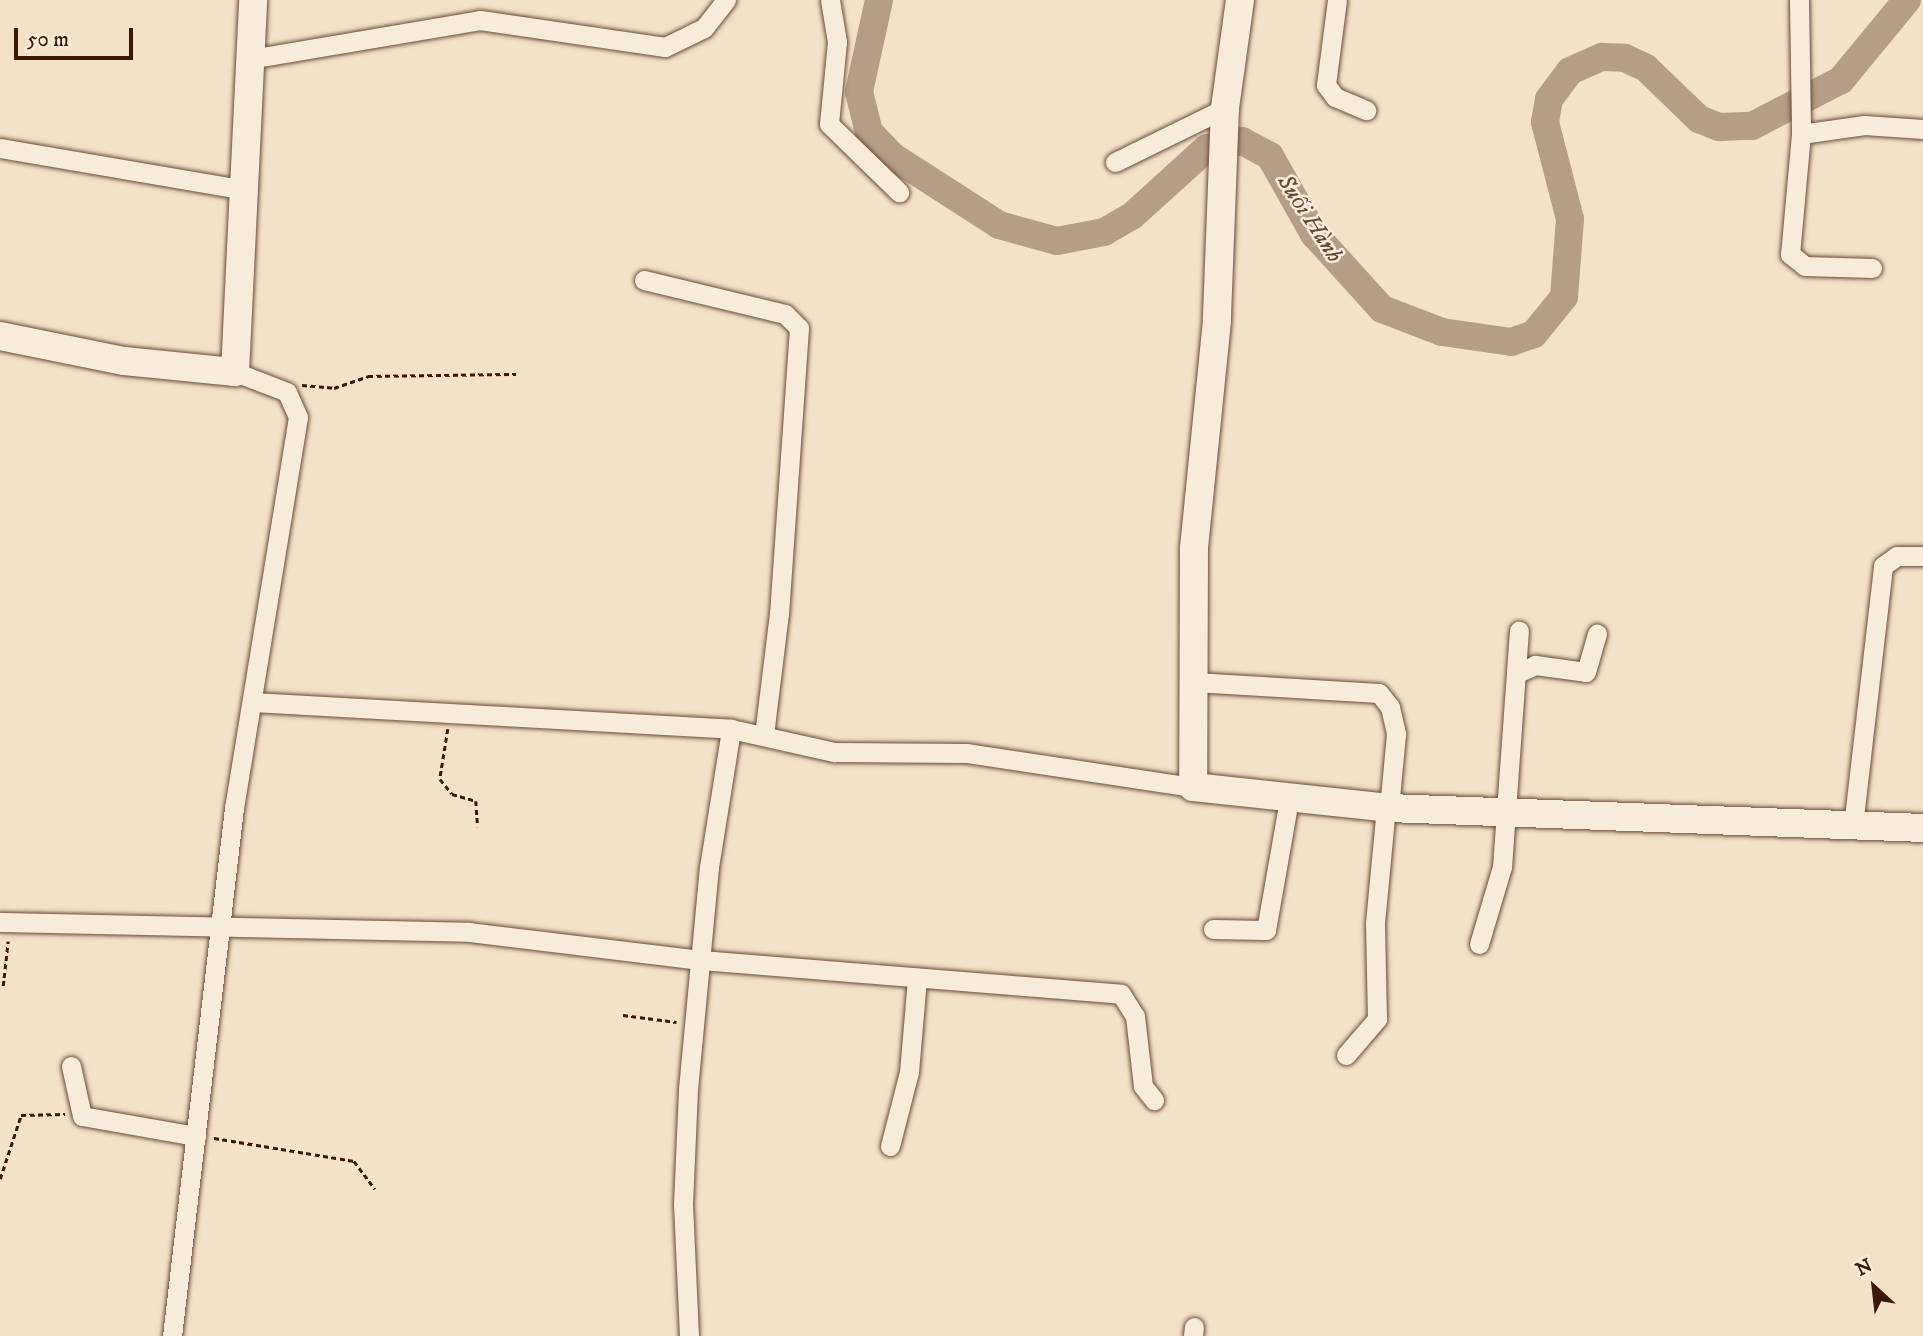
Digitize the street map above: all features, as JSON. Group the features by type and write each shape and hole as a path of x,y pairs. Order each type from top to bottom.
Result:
{"street":[{"path":"235,372 247,190 253,0"},
{"path":"250,59 480,20 665,47 704,28 726,0"},
{"path":"830,0 837,34 829,124 899,192"},
{"path":"1193,787 1194,550 1223,195 1225,108 1240,0"},
{"path":"1337,0 1326,85 1335,97 1366,110"},
{"path":"1799,0 1801,134 1792,260 1872,268"},
{"path":"1115,162 1225,108"},
{"path":"1801,134 1864,125 1923,129"},
{"path":"0,148 247,190"},
{"path":"644,280 797,322 779,613 764,736"},
{"path":"0,336 124,360 235,372 287,392 298,417 253,702 172,1336"},
{"path":"1853,826 1883,566 1897,556 1923,556"},
{"path":"1479,944 1499,883 1520,672 1520,631"},
{"path":"1520,672 1535,665 1586,672 1597,634"},
{"path":"1194,682 1379,693 1390,707 1396,734 1375,923 1377,1019 1346,1055"},
{"path":"253,702 731,729 834,752 967,753 1193,787 1387,807 1923,828"},
{"path":"689,1336 683,1204 694,1024 731,729"},
{"path":"1213,929 1266,930 1289,799"},
{"path":"7,922 469,932 701,960 1121,994 1135,1016 1143,1086 1154,1100"},
{"path":"890,1146 909,1072 917,978"},
{"path":"71,1066 82,1116 196,1136"}],"path":[{"path":"287,392 301,385 338,388 368,376 516,374"},
{"path":"449,712 440,779 452,794 476,801 478,827"},
{"path":"4,986 7,922"},
{"path":"623,1015 694,1024"},
{"path":"0,1180 21,1115 44,1110 82,1116"},
{"path":"196,1136 354,1161 375,1189"}],"waterway":[{"name":"Suối Hành","path":"879,0 859,92 869,132 892,156 999,225 1057,241 1104,232 1132,216 1207,148 1242,141 1270,156 1314,234 1382,309 1442,332 1511,342 1534,334 1564,297 1570,219 1545,122 1549,99 1570,71 1602,57 1625,58 1646,68 1699,119 1719,127 1752,126 1841,80 1907,0"}]}
